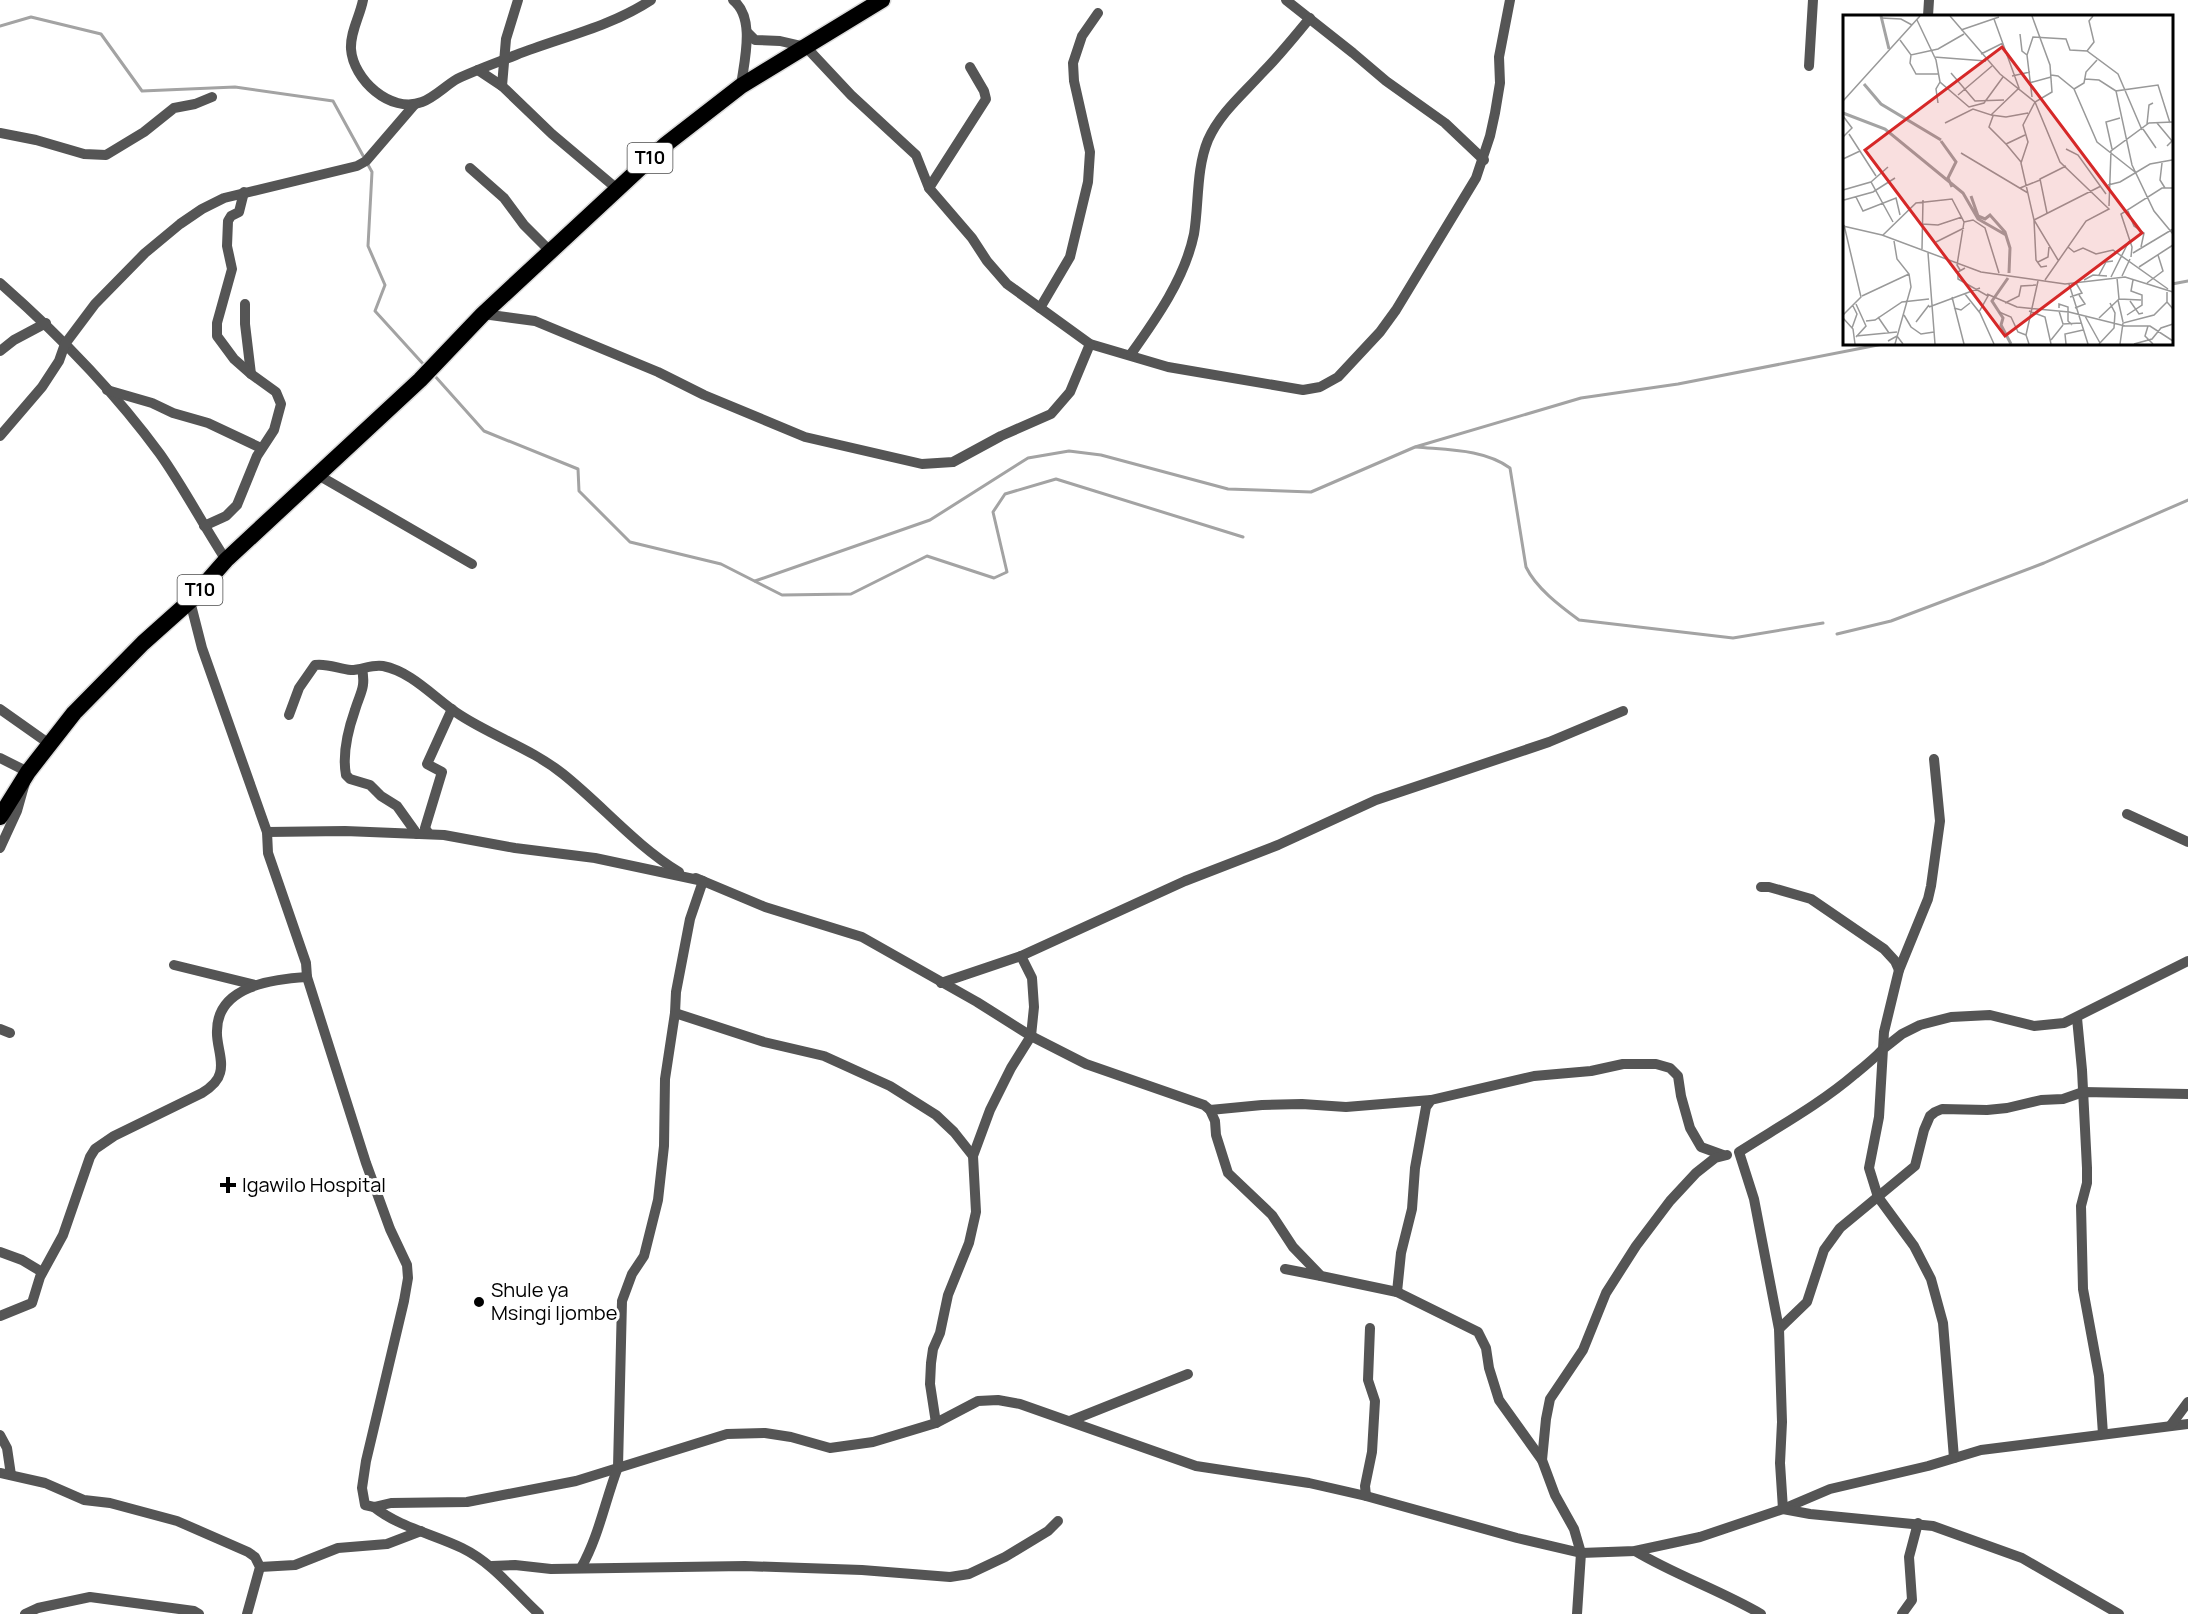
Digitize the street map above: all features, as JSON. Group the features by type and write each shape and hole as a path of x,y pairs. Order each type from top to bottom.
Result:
{"highway":[{"name":"T10","path":"0,818 48,743 74,712 143,643 190,601 226,560 420,380 446,351 549,250 665,145 741,86 882,0"}],"street":[{"path":"363,0 350,46 353,63 363,80 374,90 393,100 415,104"},
{"path":"502,86 506,39 518,0"},
{"path":"0,436 55,368 65,344 95,304 145,253 202,209 224,198 244,192 357,166 366,160 415,104 428,99 455,80 545,43 605,24 651,0"},
{"path":"1286,0 1386,81 1445,123 1484,160"},
{"path":"748,33 755,40 780,41 806,47 851,95 916,155 929,188 972,237 987,261 1007,284 1090,344 1131,354 1168,367 1303,390 1320,387 1329,382 1356,359 1396,310 1476,178 1484,160 1500,83 1499,57 1509,0"},
{"path":"1809,66 1813,0"},
{"path":"1928,15 1929,0"},
{"path":"739,2 748,33 741,86"},
{"path":"1040,308 1070,257 1088,182 1090,152 1074,81 1073,63 1082,36 1098,13"},
{"path":"1131,354 1150,327 1184,267 1194,233 1204,151 1215,128 1236,99 1266,70 1310,18"},
{"path":"929,188 986,99 970,67"},
{"path":"478,70 502,86 552,134 616,188"},
{"path":"0,133 36,140 84,154 106,155 144,132 174,108 195,104 212,97"},
{"path":"470,168 509,203 524,225 549,250"},
{"path":"204,526 226,516 237,505 261,448 274,430 282,402 276,392 251,374 228,352 218,338 216,330 232,269 227,246 228,221 231,216 239,212 244,192"},
{"path":"0,283 46,323 160,455 226,560"},
{"path":"245,304 251,374"},
{"path":"483,314 535,321 805,437 922,464 953,462 1001,436 1051,414 1070,392 1090,344"},
{"path":"0,351 14,339 46,323"},
{"path":"106,390 208,423 261,448"},
{"path":"318,475 472,564"},
{"path":"190,601 202,648 267,832 268,853 306,963 307,976 366,1163 390,1229 407,1265 408,1278 404,1301 366,1461 362,1488 365,1505 374,1507 390,1519 463,1549 492,1566 539,1614"},
{"path":"289,715 298,688 315,665 324,664 346,669 379,666 392,669 426,688 452,709 544,761 588,795 626,833 678,872 703,880 765,907 862,937 1031,1036 1086,1064 1198,1102 1210,1110 1215,1121 1216,1135 1228,1173 1272,1215 1293,1247 1321,1276"},
{"path":"362,669 364,683 349,729 345,773 350,779 370,785 381,796 397,806 417,834"},
{"path":"0,709 48,743"},
{"path":"429,834 425,828 441,771 427,764 452,709"},
{"path":"941,983 1021,956 1185,881 1278,845 1376,800 1549,742 1623,711"},
{"path":"0,758 28,772 17,811 0,848"},
{"path":"1934,759 1940,821 1931,886 1899,970 1886,1024 1879,1118 1869,1168 1878,1197 1914,1246 1931,1279 1942,1323 1954,1458"},
{"path":"2127,814 2188,842"},
{"path":"267,832 429,834 596,858 703,880"},
{"path":"581,1568 601,1522 608,1492 618,1467 622,1301 632,1274 644,1256 658,1200 664,1146 665,1079 676,993 690,919 703,880"},
{"path":"1761,887 1769,887 1811,899 1884,949 1895,961 1899,970"},
{"path":"936,1423 930,1383 931,1363 948,1295 974,1226 977,1201 973,1156 990,1110 1011,1068 1031,1036 1034,1007 1032,978 1021,956"},
{"path":"1542,1460 1550,1399 1582,1350 1606,1293 1636,1246 1671,1201 1696,1173 1715,1158 1739,1152 1756,1139 1811,1107 1839,1087 1902,1034 1920,1025 1951,1017 1990,1016 2034,1026 2056,1025 2077,1018 2188,961"},
{"path":"174,964 256,985"},
{"path":"0,1316 32,1303 42,1272 60,1241 92,1152 114,1136 202,1093 214,1084 221,1070 217,1042 218,1021 235,996 256,985 307,976"},
{"path":"675,1013 764,1042 824,1056 890,1086 936,1115 954,1132 973,1156"},
{"path":"2077,1018 2087,1168 2087,1183 2081,1206 2083,1289 2099,1376 2103,1434"},
{"path":"1210,1110 1302,1104 1346,1107 1431,1100 1534,1076 1591,1071 1623,1064 1656,1064 1671,1068 1678,1076 1690,1128 1701,1147 1723,1155"},
{"path":"1779,1329 1808,1302 1818,1265 1831,1238 1915,1166 1924,1130 1930,1116 1935,1112 1942,1109 2007,1108 2041,1100 2063,1099 2083,1092 2188,1094"},
{"path":"1397,1292 1401,1253 1412,1209 1415,1168 1426,1107 1431,1100"},
{"path":"1739,1152 1754,1199 1779,1329 1782,1422 1780,1472 1783,1509"},
{"path":"0,1252 22,1260 42,1272"},
{"path":"1285,1269 1397,1292 1478,1332 1486,1348 1489,1368 1499,1400 1542,1460 1555,1495 1574,1529 1581,1553 1577,1614"},
{"path":"1366,1496 1365,1486 1372,1452 1375,1401 1368,1380 1371,1328"},
{"path":"1070,1421 1188,1374"},
{"path":"374,1507 392,1503 467,1502 569,1482 728,1434 765,1433 830,1448 873,1442 936,1423 978,1401 987,1400 1020,1404 1196,1466 1310,1483 1581,1553 1635,1551 1700,1537 1783,1509 1830,1489 1999,1447 2188,1424"},
{"path":"2171,1425 2188,1402"},
{"path":"0,1435 7,1448 6,1474 45,1483 84,1500 110,1503 177,1521 255,1557 260,1567 247,1614"},
{"path":"1783,1509 1810,1514 1934,1526 2022,1558 2119,1614"},
{"path":"492,1566 515,1565 551,1569 745,1566 862,1570 950,1577 962,1576 1005,1557 1048,1531 1058,1521"},
{"path":"1902,1614 1912,1600 1909,1557 1918,1523"},
{"path":"260,1567 295,1565 345,1546 387,1544 421,1531"},
{"path":"1635,1551 1663,1567 1729,1595 1761,1614"},
{"path":"25,1614 38,1608 90,1597 194,1611 199,1614"}],"waterway":[{"path":"0,26 31,17 101,34 142,91 235,87 333,101 372,172 368,246 385,285 375,311 425,366"},
{"path":"2173,284 2188,281"},
{"path":"755,581 930,520 1028,458 1069,451 1101,455 1228,489 1311,492 1415,447 1581,398 1678,384 1878,345"},
{"path":"434,375 484,431 578,469 579,491 630,542 721,564 782,595 851,594 927,556 994,578 1007,572 993,512 1005,494 1056,479 1243,537"},
{"path":"1416,447 1477,454 1489,457 1510,468 1526,567 1542,589 1579,620 1733,638 1823,623"},
{"path":"1837,634 1891,621 2044,563 2188,500"}],"place":[{"name":"Igawilo Hospital","path":"228,1185"},
{"name":"Shule ya Msingi Ijombe","path":"479,1302"}]}
